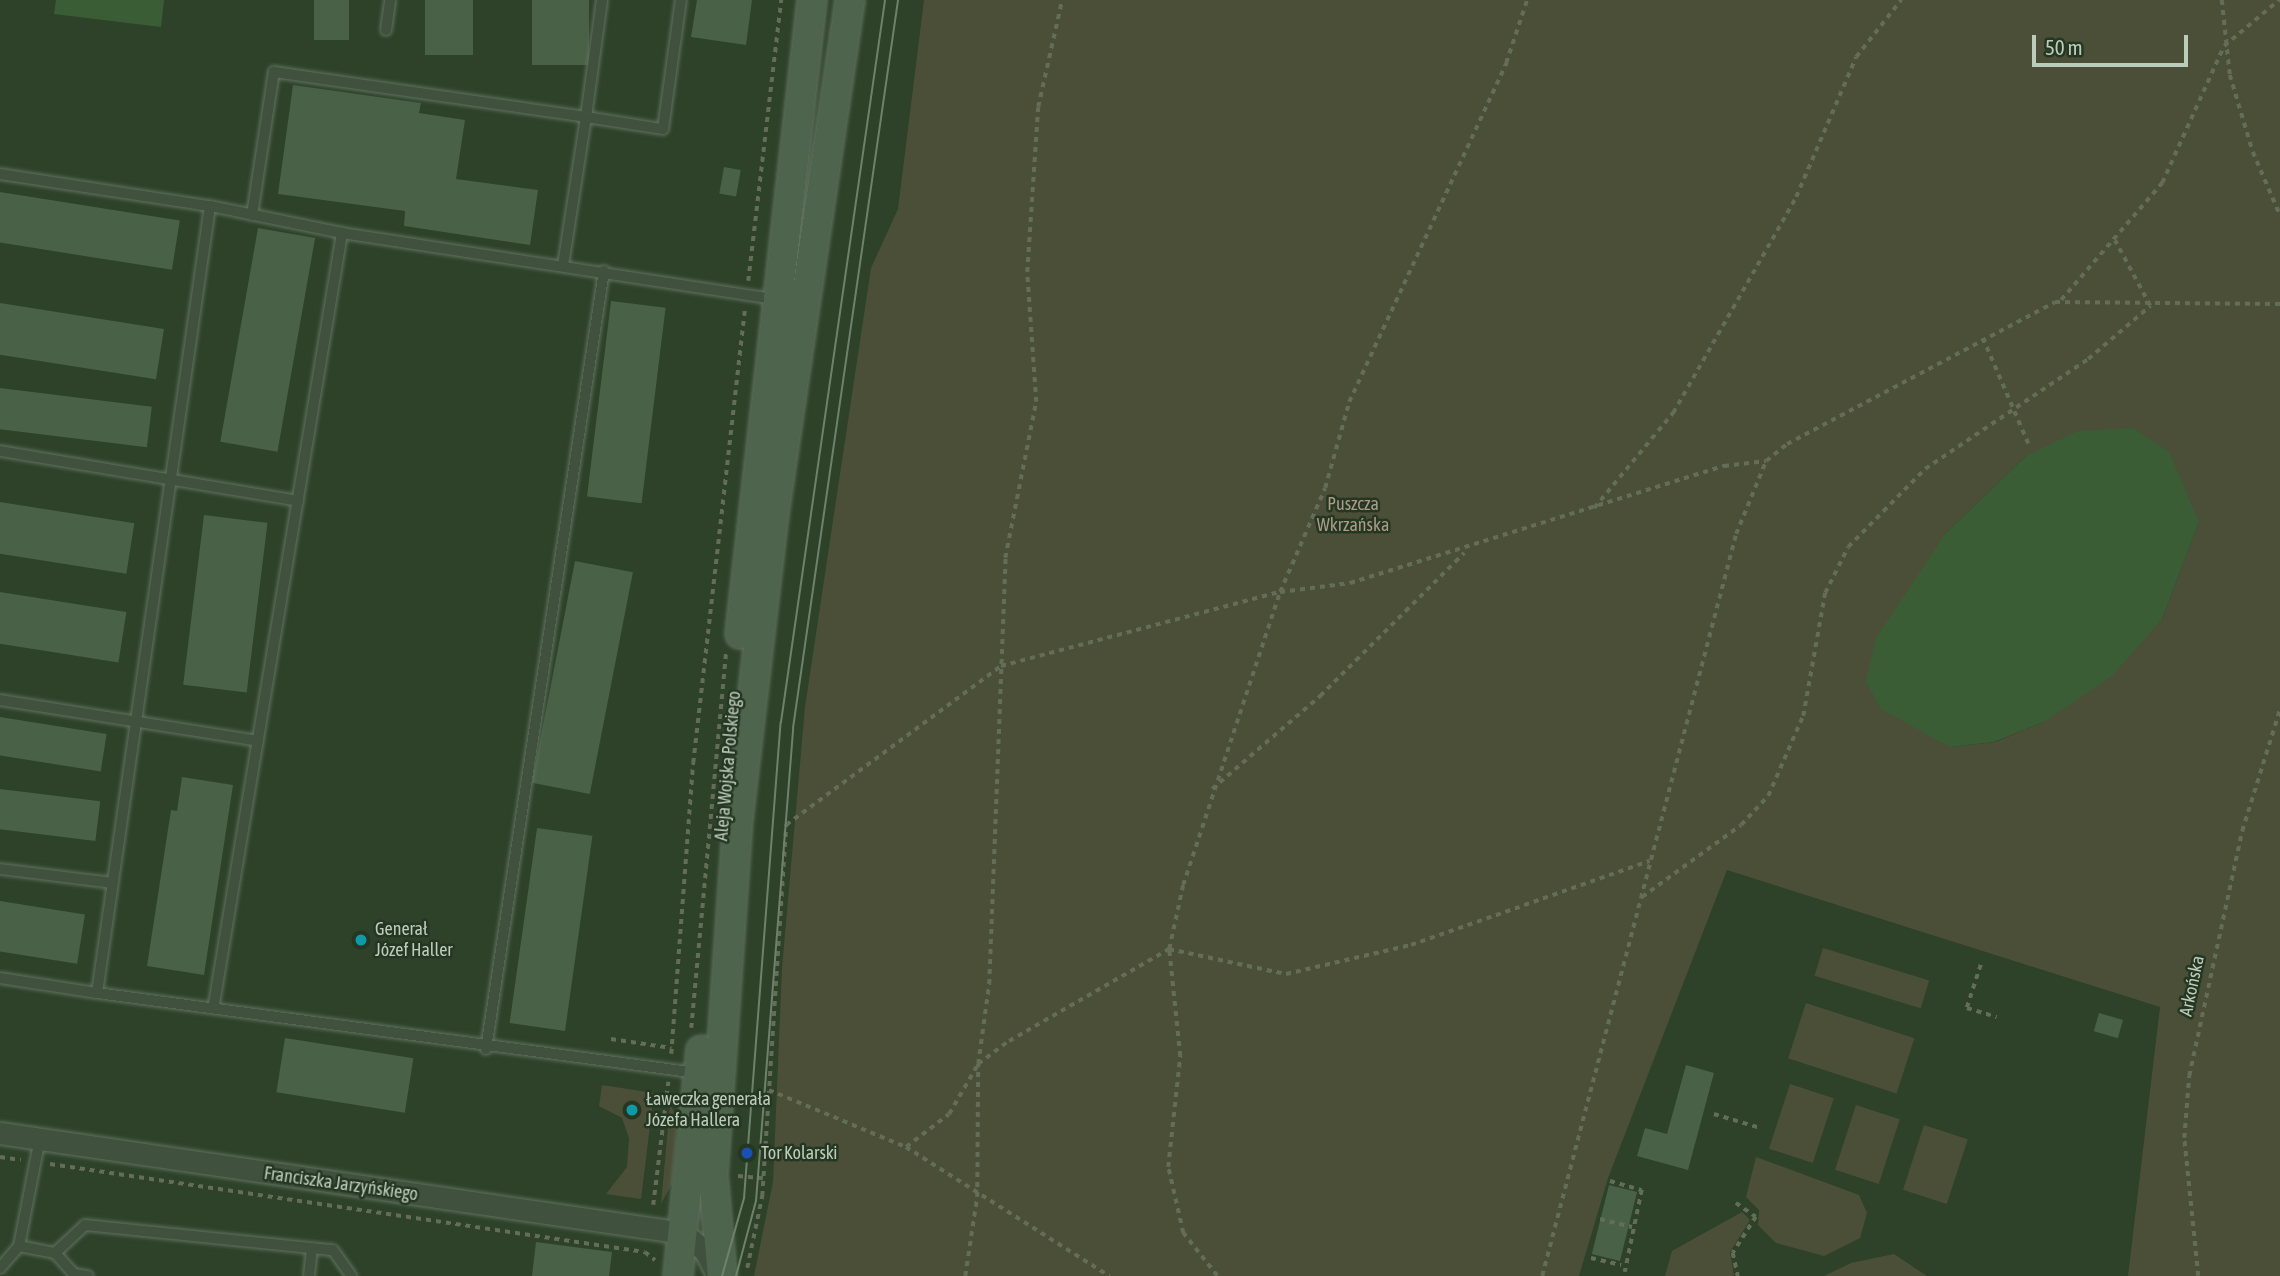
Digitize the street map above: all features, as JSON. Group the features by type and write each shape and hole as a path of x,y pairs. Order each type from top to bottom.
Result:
{"main road":[{"name":"Aleja Wojska Polskiego","path":"720,1276 708,1074 774,299 811,0"},
{"name":"Aleja Wojska Polskiego","path":"667,1269 682,1233 708,1074 755,656 850,0"}],"street":[{"path":"791,149 828,154"},
{"path":"774,299 806,304"},
{"name":"Franciszka Jarzyńskiego","path":"0,1133 682,1233"},
{"name":"Aleja Wojska Polskiego","path":"713,1186 682,1233 705,1251 720,1276"}],"lane":[{"path":"386,30 390,0"},
{"path":"563,265 602,0"},
{"path":"252,215 274,72 663,129 681,0"},
{"path":"0,174 210,206 342,233 774,299"},
{"path":"97,993 210,206"},
{"path":"214,1004 342,233"},
{"path":"486,1049 604,271"},
{"path":"0,451 298,501"},
{"path":"0,700 258,741"},
{"path":"0,869 112,883"},
{"path":"0,978 97,993 214,1004 486,1049 708,1074"},
{"path":"0,1268 19,1246 40,1138"},
{"path":"55,1252 85,1225 333,1250 351,1276"},
{"path":"19,1246 55,1252 74,1274 88,1276"},
{"path":"309,1276 312,1248"}],"path":[{"path":"653,1205 672,1048 693,763 781,0"},
{"path":"965,1276 976,1197 978,1064 989,984 1005,558 1037,402 1027,272 1038,107 1062,0"},
{"path":"1217,1276 1183,1233 1168,1167 1180,1056 1169,949 1210,790 1280,592 1325,488 1349,402 1506,63 1527,0"},
{"path":"1593,510 1673,413 1796,197 1856,57 1901,0"},
{"path":"2222,0 2224,46 2253,152 2280,215"},
{"path":"1542,1276 1736,534 1766,461 1787,443 1983,338 2060,301 2162,183 2224,46 2279,0"},
{"path":"1641,898 1741,825 1768,796 1803,716 1825,593 1848,547 1925,469 2013,407 2088,359 2150,306 2149,298 2115,240"},
{"path":"2060,301 2149,298 2280,304"},
{"path":"1983,338 2030,447"},
{"path":"744,1276 763,1178 786,825 1001,666 1280,592 1350,583 1466,550 1724,466 1766,461"},
{"path":"1210,790 1320,696 1466,550"},
{"name":"Arkońska","path":"2198,1276 2184,1138 2189,1076 2242,831 2280,709"},
{"path":"906,1147 949,1114 978,1064 1169,949 1286,974 1411,946 1650,861"},
{"path":"1981,965 1968,1008 1997,1017"},
{"path":"611,1039 680,1049"},
{"path":"769,1090 906,1147 976,1197 1109,1276"},
{"path":"1714,1114 1760,1128"},
{"path":"0,1157 645,1252 667,1269"},
{"path":"739,1168 738,1177 763,1178"},
{"path":"1610,1181 1642,1190 1621,1265 1625,1272"},
{"path":"1736,1203 1756,1217 1733,1254 1738,1276"},
{"path":"1600,1219 1632,1227"},
{"path":"1591,1258 1621,1265"}],"green space":[{"name":"Puszcza Wkrzańska","path":"924,0 2280,0 2280,1276 2128,1276 2160,1007 1727,870 1608,1178 1579,1276 754,1276 773,1182 782,968 805,707 871,268 898,209","holes":["2026,456 2199,522 2162,619 2044,722 1995,742 1950,747 1945,534"]},
{"path":"1823,948 1929,980 1921,1008 1815,976"},
{"path":"1806,1003 1914,1038 1896,1093 1788,1058"},
{"path":"1790,1084 1834,1098 1813,1163 1769,1149"},
{"path":"602,1085 654,1093 641,1199 606,1194 627,1167 629,1138 622,1118 599,1106"},
{"path":"670,1105 678,1118 672,1184 661,1204"},
{"path":"1856,1105 1900,1119 1879,1184 1835,1170"},
{"path":"1924,1125 1968,1139 1947,1204 1903,1190"},
{"path":"1756,1157 1859,1195 1867,1213 1860,1238 1824,1256 1776,1243 1758,1225 1759,1210 1746,1197"},
{"path":"1742,1212 1750,1220 1730,1252 1734,1276 1665,1276 1672,1251"},
{"path":"1894,1254 1927,1276 1824,1276 1851,1263"}],"shaded area":[{"path":"56,0 164,0 161,27 54,14"},
{"path":"2133,428 2169,452 2199,522 2162,619 2113,675 2044,722 1994,742 1950,747 1881,709 1866,682 1876,638 1945,534 2026,456 2078,431"}],"building":[{"path":"314,0 349,0 349,40 314,40"},
{"path":"425,0 473,0 473,55 425,55"},
{"path":"532,0 589,0 589,65 532,65"},
{"path":"697,0 752,0 746,45 691,37"},
{"path":"293,85 421,103 419,113 465,120 456,179 538,190 530,245 404,226 405,211 278,194"},
{"path":"724,167 741,170 736,197 719,194"},
{"path":"0,192 180,220 172,270 0,243"},
{"path":"258,228 315,238 277,452 220,442"},
{"path":"611,301 666,308 642,503 587,497"},
{"path":"0,303 164,329 156,379 0,355"},
{"path":"0,388 152,407 147,447 0,429"},
{"path":"0,502 134,523 126,574 0,554"},
{"path":"204,515 268,523 247,693 183,685"},
{"path":"575,561 633,572 590,794 532,783"},
{"path":"0,592 126,612 118,662 0,644"},
{"path":"0,717 107,734 101,771 0,755"},
{"path":"182,777 233,785 204,975 147,966 171,810 177,811"},
{"path":"0,789 100,801 95,841 0,829"},
{"path":"537,828 592,836 565,1031 510,1023"},
{"path":"0,901 85,914 77,964 0,952"},
{"path":"2099,1013 2123,1020 2118,1038 2094,1031"},
{"path":"285,1038 413,1058 405,1113 276,1092"},
{"path":"1686,1065 1714,1073 1688,1170 1637,1156 1645,1128 1667,1134"},
{"path":"1609,1185 1637,1192 1620,1261 1592,1254"},
{"path":"536,1242 612,1252 609,1276 532,1276"}],"tram line":[{"path":"722,1276 744,1198 781,722 885,0"},
{"path":"736,1276 756,1201 793,728 898,0"}],"place":[{"name":"Generał Józef Haller","path":"361,940"},
{"name":"Ławeczka generała Józefa Hallera","path":"632,1110"},
{"name":"Tor Kolarski","path":"747,1153"}]}
